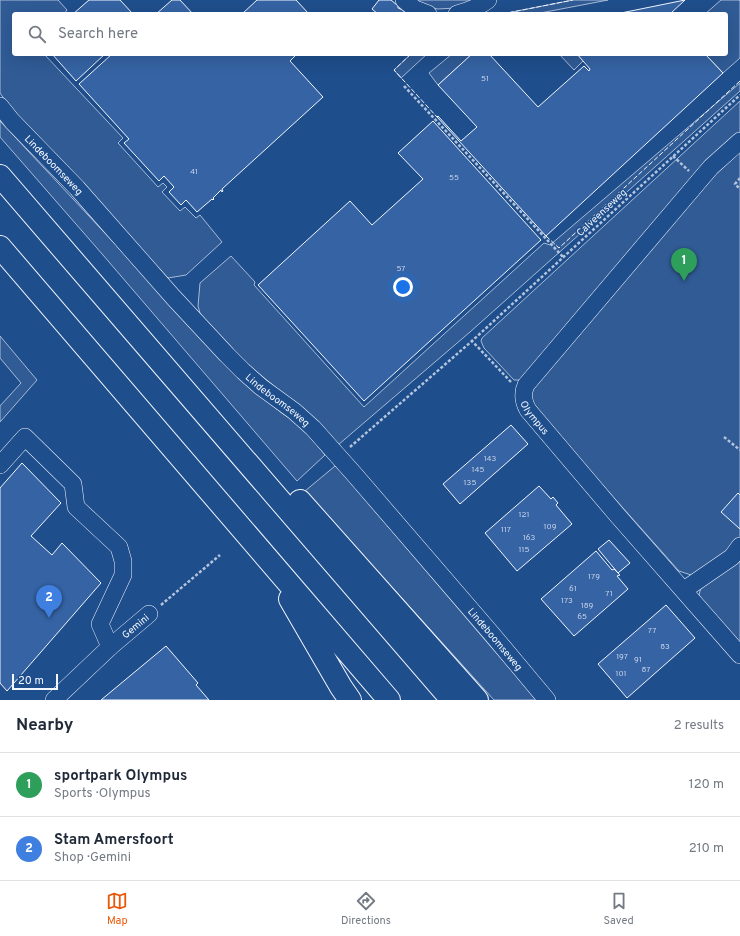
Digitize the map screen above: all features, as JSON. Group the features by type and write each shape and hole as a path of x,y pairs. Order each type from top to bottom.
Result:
{"highway":[{"path":"0,176 452,700"},
{"path":"0,247 389,700"},
{"path":"155,356 239,433 477,700"},
{"path":"263,553 350,700"}],"street":[{"path":"404,0 415,9 423,12"},
{"path":"464,12 477,7 488,0"},
{"name":"Lindeboomseweg","path":"0,106 12,121 76,188 173,298 227,355 257,383 294,411 313,428 486,627 547,700"},
{"name":"Olympus","path":"740,141 711,167 699,181 526,385 523,396 524,403 528,410 618,516 740,655"},
{"path":"0,465 25,437 73,484 76,507 119,547 123,561 123,575 100,624 110,647"},
{"path":"684,590 732,557 740,546"},
{"name":"Gemini","path":"54,700 110,647 150,614"}],"path":[{"path":"404,86 563,257"},
{"name":"Calveenseweg","path":"345,451 472,341 740,94"},
{"path":"673,156 699,181"},
{"path":"740,178 735,184 740,189"},
{"path":"472,341 523,396"},
{"path":"724,437 740,450"},
{"name":"Gemini","path":"150,614 220,555"}],"shaded area":[{"path":"0,0 58,0 67,10 66,12 12,12 12,56 46,56 123,138 118,143 158,187 163,183 167,187 162,192 180,211 185,207 196,218 200,215 222,242 186,275 168,278 12,110 0,93"},
{"path":"413,0 477,0 456,8 438,9 427,7"},
{"path":"573,0 608,0 545,12 512,12"},
{"path":"721,0 740,1 740,58 723,73 707,56 728,56 728,12 707,12"},
{"path":"409,56 425,56 401,78 394,70"},
{"path":"450,56 470,56 438,85 429,73"},
{"path":"561,56 579,56 583,61 574,70"},
{"path":"740,83 740,91 470,332 338,445 290,399 252,368 232,349 200,313 198,306 200,283 231,256 255,282 254,285 364,407 544,243 550,245"},
{"path":"740,101 740,644 701,599 699,595 702,586 691,575 679,571 534,408 521,380 514,380 484,348 481,341 482,338"},
{"path":"0,121 249,387 294,421 314,441 325,455 297,481 0,137"},
{"path":"0,336 37,380 0,422 0,406 21,383 0,358"},
{"path":"335,466 537,700 494,700 305,491"}],"building":[{"path":"89,0 120,0 131,12 75,12"},
{"path":"172,0 180,0 191,12 158,12"},
{"path":"257,0 296,0 307,12 244,12"},
{"path":"379,0 391,0 398,6 398,8 404,12 376,12 372,9"},
{"path":"685,0 672,12 626,12"},
{"path":"54,56 103,56 76,81"},
{"path":"110,56 295,56 290,61 323,97 222,189 222,192 221,190 213,198 213,200 212,199 197,212 186,200 181,205 169,192 174,187 164,176 159,181 124,143 129,139 79,84"},
{"path":"470,56 491,56 538,107 584,66 589,71 590,69 579,56 707,56 723,73 546,236 437,117 438,116 461,141 477,127 438,85"},
{"path":"433,121 541,240 364,401 258,285 350,201 372,225 423,179 398,153"},
{"path":"511,425 528,444 460,504 443,484"},
{"path":"22,463 61,503 31,536 52,555 62,543 101,583 7,691 0,683 0,488"},
{"path":"539,486 551,499 553,497 558,503 556,505 572,524 517,571 485,533"},
{"path":"738,493 740,495 740,529 721,512"},
{"path":"609,540 630,563 618,573 598,549"},
{"path":"596,551 612,570 614,569 620,575 617,576 628,589 574,636 541,599"},
{"path":"666,605 695,638 627,698 598,664"},
{"path":"166,646 198,683 196,685 209,700 101,700"}],"fence":[{"path":"512,12 573,0"},
{"path":"409,56 394,70 437,117"},
{"path":"546,236 559,248 740,81"}],"place":[{"name":"sportpark Olympus","path":"684,281"},
{"name":"Stam Amersfoort","path":"49,618"}]}
